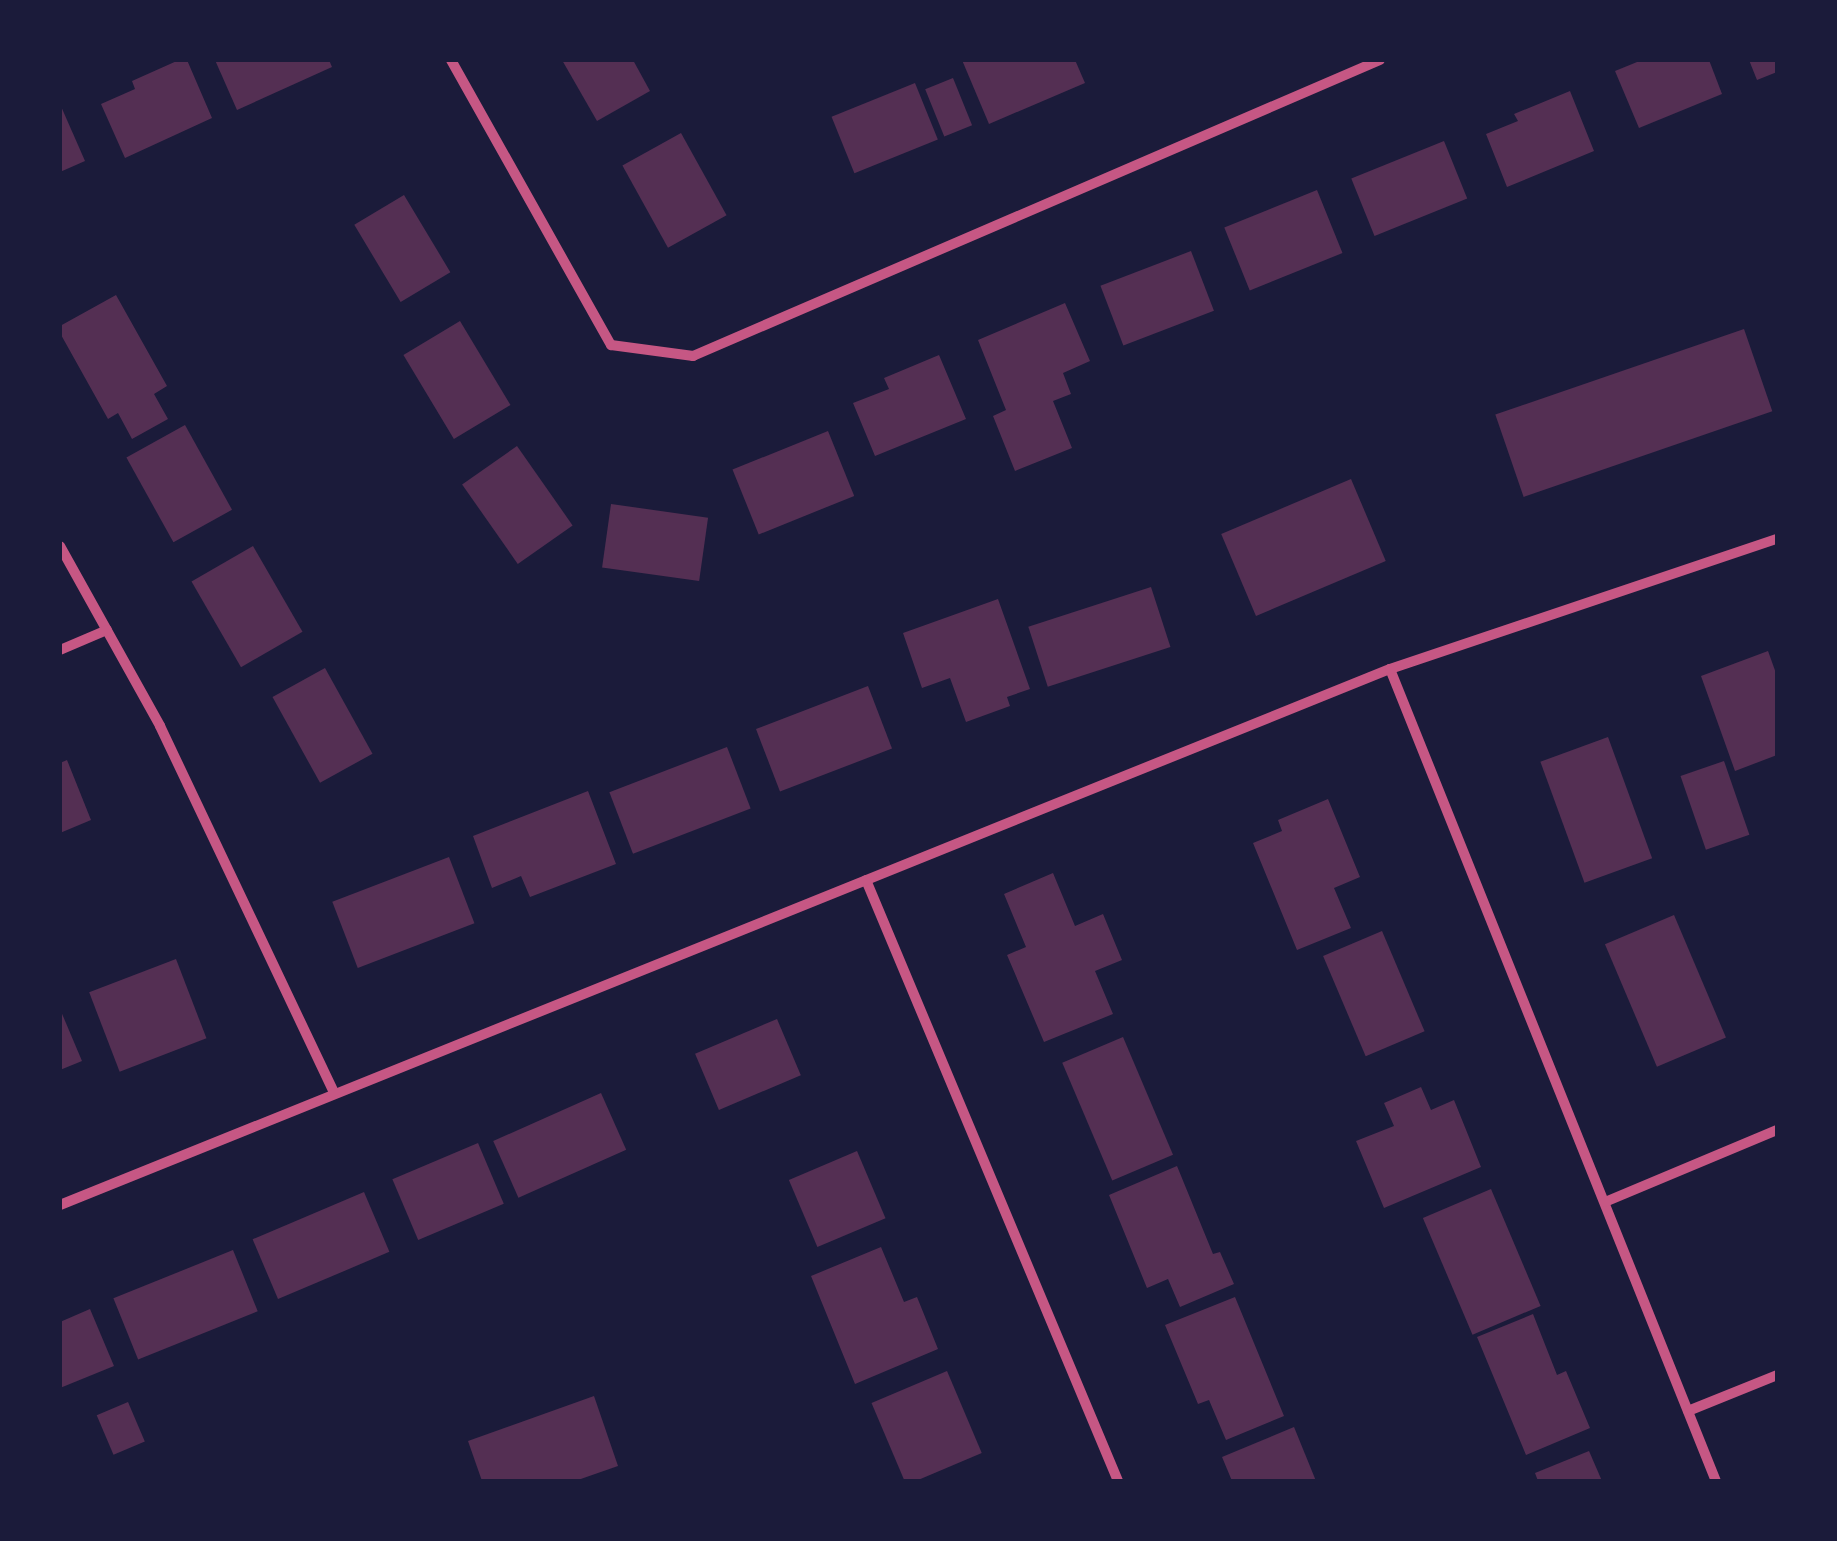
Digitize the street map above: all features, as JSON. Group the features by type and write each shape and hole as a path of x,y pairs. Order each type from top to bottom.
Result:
{"street":[{"path":"451,60 611,346 693,356 1380,60"},
{"path":"60,1205 1390,669 1777,539"},
{"path":"60,546 160,726 334,1092"},
{"path":"60,650 107,630"},
{"path":"1390,669 1716,1481"},
{"path":"866,880 1118,1481"},
{"path":"1605,1202 1777,1130"},
{"path":"1688,1412 1777,1375"}],"building":[{"path":"187,60 212,118 125,158 101,104 135,89 132,81"},
{"path":"215,60 329,60 332,67 237,110"},
{"path":"562,60 633,60 650,91 597,121"},
{"path":"962,60 1075,60 1085,83 989,124"},
{"path":"1642,60 1709,60 1722,94 1639,128 1615,71"},
{"path":"1749,60 1777,60 1777,72 1757,80"},
{"path":"953,78 972,125 944,137 925,89"},
{"path":"915,83 938,140 854,173 832,117"},
{"path":"1570,91 1594,151 1507,187 1486,134 1518,121 1514,114"},
{"path":"60,104 85,161 60,172"},
{"path":"681,133 727,215 668,248 622,165"},
{"path":"1444,141 1467,198 1375,236 1351,178"},
{"path":"1317,190 1342,253 1250,291 1224,227"},
{"path":"404,195 450,272 401,302 354,225"},
{"path":"1191,251 1214,311 1123,346 1100,286"},
{"path":"116,295 167,386 154,394 168,419 132,439 118,413 108,419 60,333 60,326"},
{"path":"1065,303 1090,361 1063,373 1071,394 1053,401 1072,448 1015,471 993,416 1006,410 978,340"},
{"path":"460,321 510,405 454,439 403,355"},
{"path":"1744,329 1772,411 1524,497 1495,415"},
{"path":"939,355 966,419 875,456 853,403 889,389 884,378"},
{"path":"185,425 232,510 173,542 126,457"},
{"path":"828,431 854,496 759,534 733,470"},
{"path":"517,446 573,525 518,564 462,484"},
{"path":"1351,479 1386,561 1256,616 1221,534"},
{"path":"611,504 708,518 699,581 602,567"},
{"path":"253,546 302,632 241,667 192,582"},
{"path":"1151,587 1170,647 1048,687 1028,627"},
{"path":"998,599 1030,689 1007,697 1010,706 966,722 950,678 922,688 903,633"},
{"path":"1768,651 1777,676 1777,755 1735,771 1701,676"},
{"path":"325,668 373,754 320,783 273,697"},
{"path":"868,686 892,749 780,792 756,729"},
{"path":"1608,737 1652,858 1584,883 1540,762"},
{"path":"727,747 751,809 633,854 609,792"},
{"path":"67,760 91,820 60,833 60,763"},
{"path":"1724,761 1749,835 1706,850 1681,776"},
{"path":"588,791 616,864 530,897 521,876 492,888 473,836"},
{"path":"1328,799 1360,877 1334,888 1351,928 1297,950 1253,843 1282,831 1278,820"},
{"path":"449,857 474,923 358,968 332,902"},
{"path":"1053,873 1075,926 1103,914 1122,960 1095,971 1113,1014 1044,1042 1007,955 1026,947 1004,894"},
{"path":"1674,915 1726,1037 1657,1067 1605,944"},
{"path":"1382,931 1425,1031 1366,1056 1323,956"},
{"path":"176,959 206,1038 120,1072 89,992"},
{"path":"60,1009 82,1061 60,1070"},
{"path":"777,1019 801,1075 719,1110 695,1054"},
{"path":"1123,1037 1173,1155 1112,1181 1062,1063"},
{"path":"1421,1087 1431,1110 1454,1100 1481,1167 1384,1208 1356,1141 1394,1126 1384,1103"},
{"path":"601,1093 626,1150 518,1198 493,1141"},
{"path":"478,1143 504,1204 418,1240 392,1179"},
{"path":"857,1151 886,1218 817,1247 789,1180"},
{"path":"1177,1166 1213,1254 1220,1252 1234,1284 1180,1307 1168,1279 1147,1288 1109,1195"},
{"path":"1491,1189 1541,1306 1473,1335 1423,1218"},
{"path":"364,1192 389,1252 278,1299 253,1239"},
{"path":"881,1247 904,1302 917,1297 938,1349 855,1384 811,1276"},
{"path":"233,1250 258,1311 138,1360 113,1298"},
{"path":"1235,1297 1284,1416 1226,1440 1209,1400 1198,1404 1165,1325"},
{"path":"90,1309 114,1366 60,1388 60,1322"},
{"path":"1533,1314 1557,1375 1566,1371 1590,1428 1526,1455 1477,1337"},
{"path":"947,1371 982,1453 916,1481 905,1481 872,1403"},
{"path":"594,1396 618,1466 575,1481 482,1481 468,1441"},
{"path":"128,1402 145,1442 114,1455 97,1415"},
{"path":"1294,1427 1316,1481 1232,1481 1222,1457"},
{"path":"1589,1451 1602,1481 1538,1481 1535,1473"}]}
